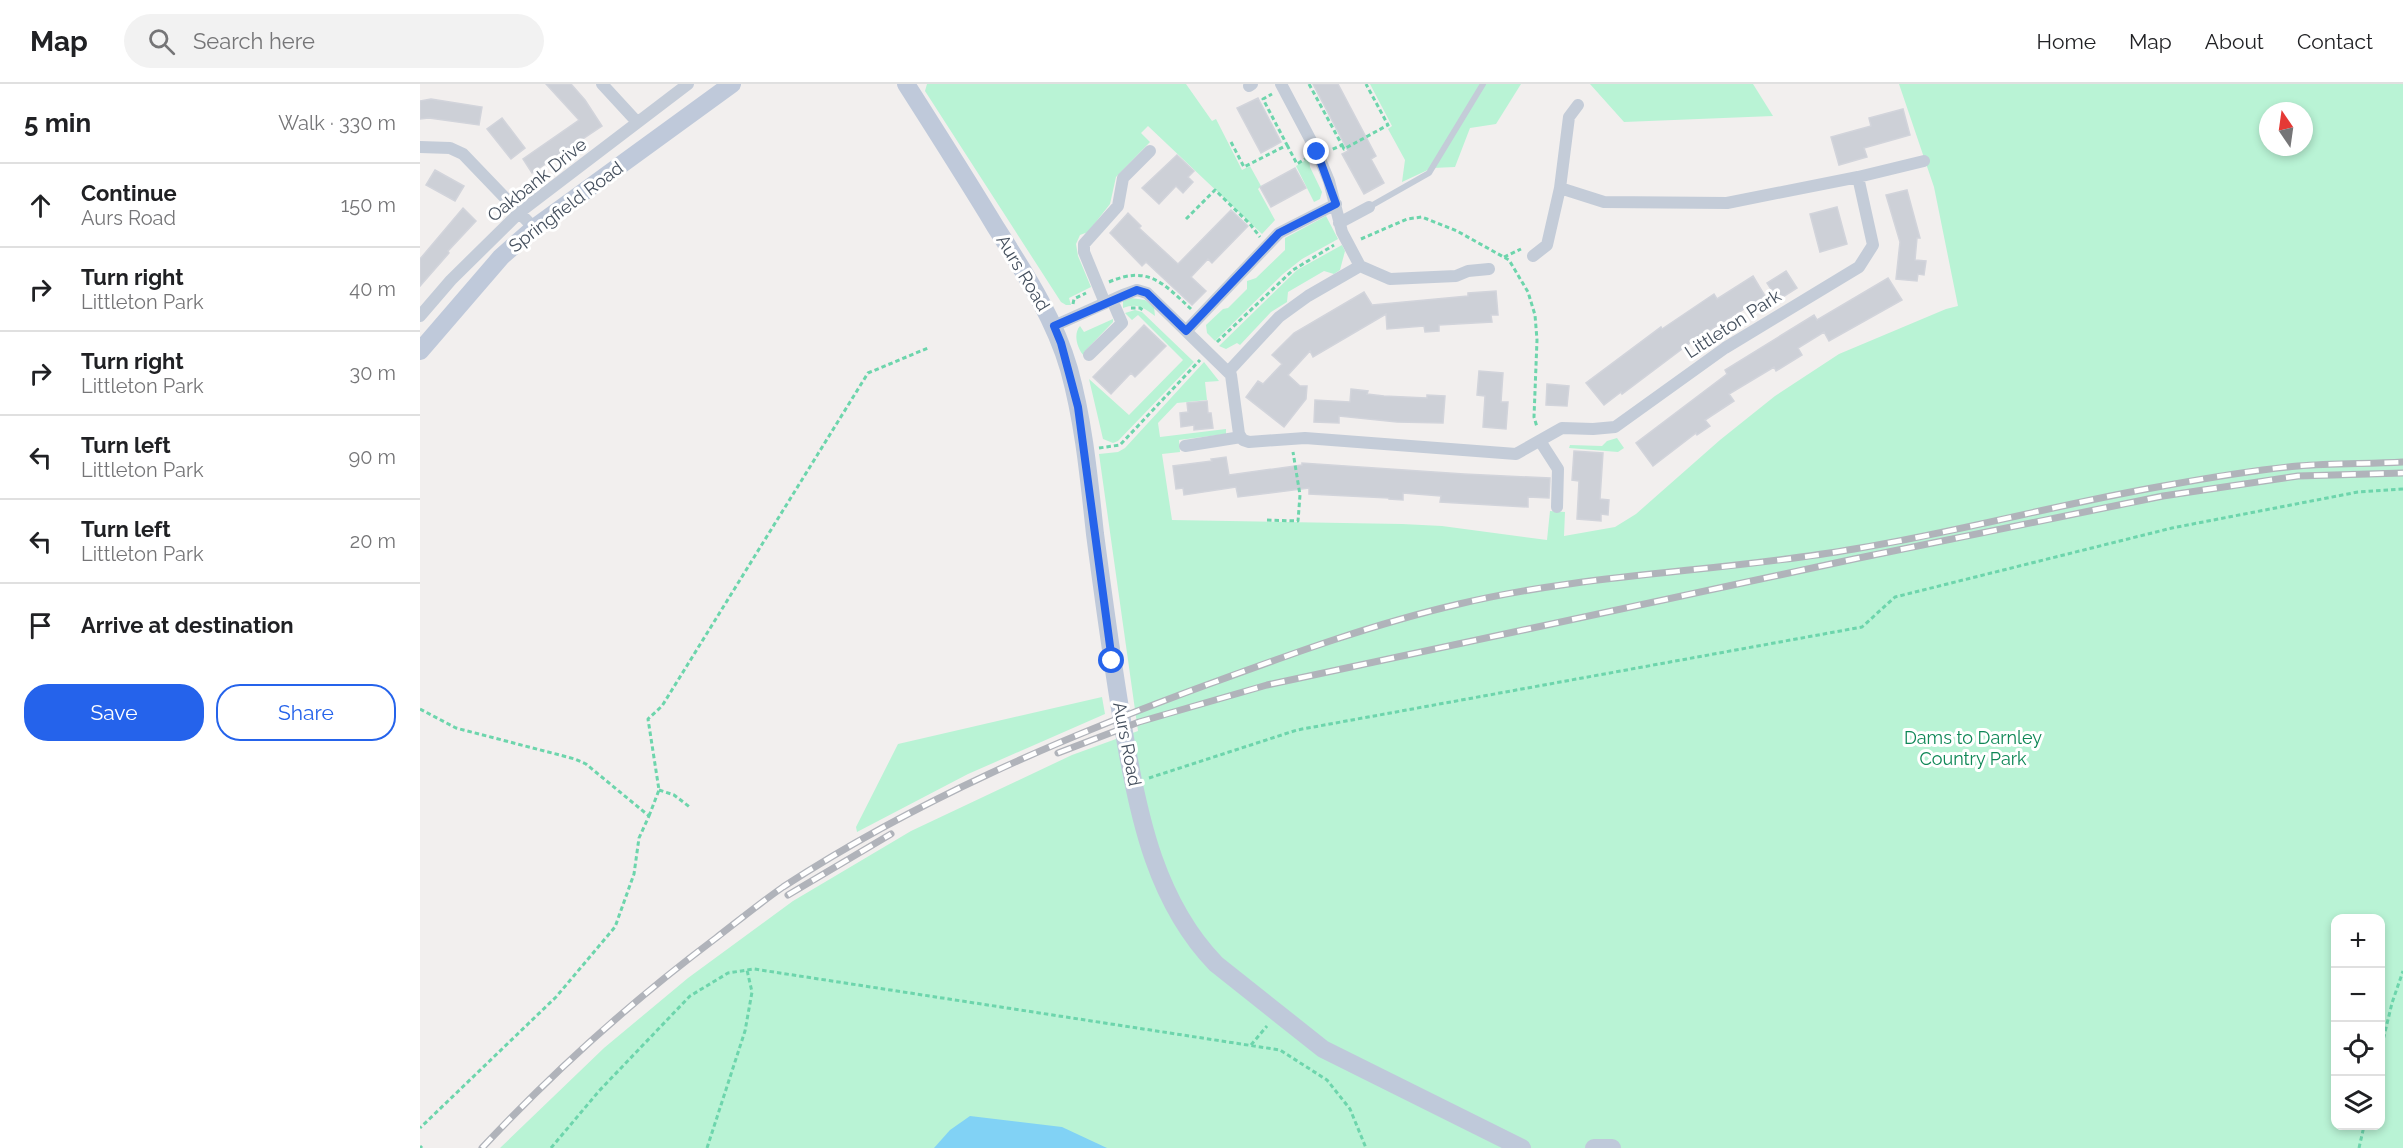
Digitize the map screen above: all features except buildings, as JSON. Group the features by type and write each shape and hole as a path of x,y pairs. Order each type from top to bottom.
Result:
{"street":[{"path":"603,84 637,122"},
{"name":"Oakbank Drive","path":"420,316 451,280 520,212 687,84"},
{"name":"Springfield Road","path":"420,351 501,257 534,228 732,84"},
{"name":"Aurs Road","path":"906,84 1025,274 1054,326 1064,352 1078,407 1112,661 1134,783 1147,837 1168,894 1182,922 1216,964 1323,1049 1522,1148"},
{"path":"1282,86 1317,152 1336,204 1339,223 1360,266 1390,279 1456,276 1468,271 1489,269"},
{"path":"1533,256 1547,245 1560,188 1569,117 1578,105"},
{"path":"420,147 450,148 463,154 534,228"},
{"path":"1089,355 1122,323 1119,313 1099,287 1084,252 1084,244 1118,206 1124,178 1150,151"},
{"path":"1560,188 1604,202 1727,203 1858,177 1924,161"},
{"name":"Littleton Park","path":"1185,446 1241,437 1249,442 1257,443 1292,438 1516,454 1562,428 1615,427 1725,348 1859,267 1874,245 1858,177"},
{"path":"1186,331 1279,233 1336,204"},
{"path":"1339,223 1370,207"},
{"path":"1228,372 1279,317 1308,296 1360,266"},
{"path":"1054,326 1137,290 1147,293 1231,375 1241,437"},
{"path":"1540,441 1558,469 1557,507"},
{"path":"1594,1148 1612,1148"}],"lane":[{"path":"1370,207 1429,173 1483,84"}],"path":[{"path":"1342,145 1344,149 1388,125 1366,84"},
{"path":"1231,142 1244,167 1287,145 1263,99 1282,86"},
{"path":"1186,219 1215,190 1251,224 1252,228 1268,244"},
{"path":"1349,244 1407,219 1422,217 1457,231 1509,260 1528,292 1535,315 1537,340 1534,417 1540,441"},
{"path":"1077,315 1072,301 1074,299 1129,275 1150,277 1163,284 1199,317"},
{"path":"1119,313 1131,308 1140,308 1148,314"},
{"path":"420,1128 556,997 615,927 634,874 639,838 659,790 648,719 662,706 867,373 928,348"},
{"path":"1267,520 1298,521 1300,495 1292,438"},
{"path":"1134,783 1297,730 1862,627 1895,597 2172,528 2358,492 2403,489"},
{"path":"420,710 456,728 575,759 586,764 649,816"},
{"path":"659,790 674,795 691,808"},
{"path":"551,1148 599,1091 690,996 728,973 754,969 1280,1050 1327,1080 1350,1109 1366,1148"},
{"path":"707,1148 745,1031 752,992 747,970"},
{"path":"2385,1032 2403,971"},
{"path":"1251,1045 1270,1023"},
{"path":"2359,1148 2363,1130"}],"green space":[{"path":"927,84 1186,84 1212,121 1216,119 1242,170 1250,166 1261,186 1258,189 1275,220 1262,234 1148,126 1141,133 1150,142 1116,177 1110,204 1088,232 1080,235 1076,244 1078,256 1091,287 1069,298 1071,305 1066,305 1061,302 925,91"},
{"path":"1370,84 1521,84 1496,124 1470,128 1455,167 1432,168 1402,182 1405,160 1388,129 1392,126"},
{"path":"1590,84 1753,84 1773,116 1624,122"},
{"name":"Dams to Darnley Country Park","path":"1899,84 2403,84 2403,1148 500,1148 604,1048 688,978 793,901 911,831 1072,755 1138,731 1099,454 1118,452 1125,448 1204,362 1219,381 1205,382 1207,400 1177,403 1158,423 1160,437 1226,429 1226,434 1179,440 1180,452 1162,454 1172,520 1442,526 1547,540 1550,511 1565,512 1564,536 1615,527 1636,514 1720,440 1775,396 1839,354 1958,306 1934,187"},
{"path":"1309,158 1310,167 1322,192 1320,199 1314,202 1296,166"},
{"path":"1326,216 1338,239 1302,259 1283,274 1215,341 1207,333 1206,325 1247,289 1247,281 1256,278 1285,250 1285,238"},
{"path":"1342,245 1345,251 1340,270 1334,274 1324,271 1288,292 1287,302 1271,312 1240,345 1237,343 1226,349 1219,346 1297,270"},
{"path":"1131,298 1145,300 1154,307 1155,316 1140,307 1123,308 1123,301"},
{"path":"1135,310 1142,312 1194,362 1118,441 1113,443 1103,439 1089,379 1129,415 1183,360 1138,315 1132,320 1125,313"},
{"path":"1113,319 1113,322 1084,352 1084,356 1077,341 1080,326 1084,332"},
{"path":"1617,438 1624,448 1618,452 1569,448 1570,445 1602,446 1607,441"},
{"path":"1102,697 1105,714 968,774 857,832 856,827 898,744"}],"water":[{"path":"970,1116 1062,1127 1107,1148 934,1148 950,1130"}],"railway":[{"path":"482,1148 566,1064 654,987 774,893 833,856 937,799 1044,749 1154,705 1332,640 1459,604 1508,594 1607,579 1805,557 1854,549 1932,535 2124,493 2247,472 2311,465 2403,462"},
{"path":"1058,753 1139,722 1267,685 1854,559 2163,496 2298,476 2403,473"},
{"path":"788,895 891,834"}],"route":[{"path":"1112,661 1089,475 1078,407 1070,372 1054,326 1137,290 1147,293 1186,331 1279,233 1336,204 1317,152"}]}
